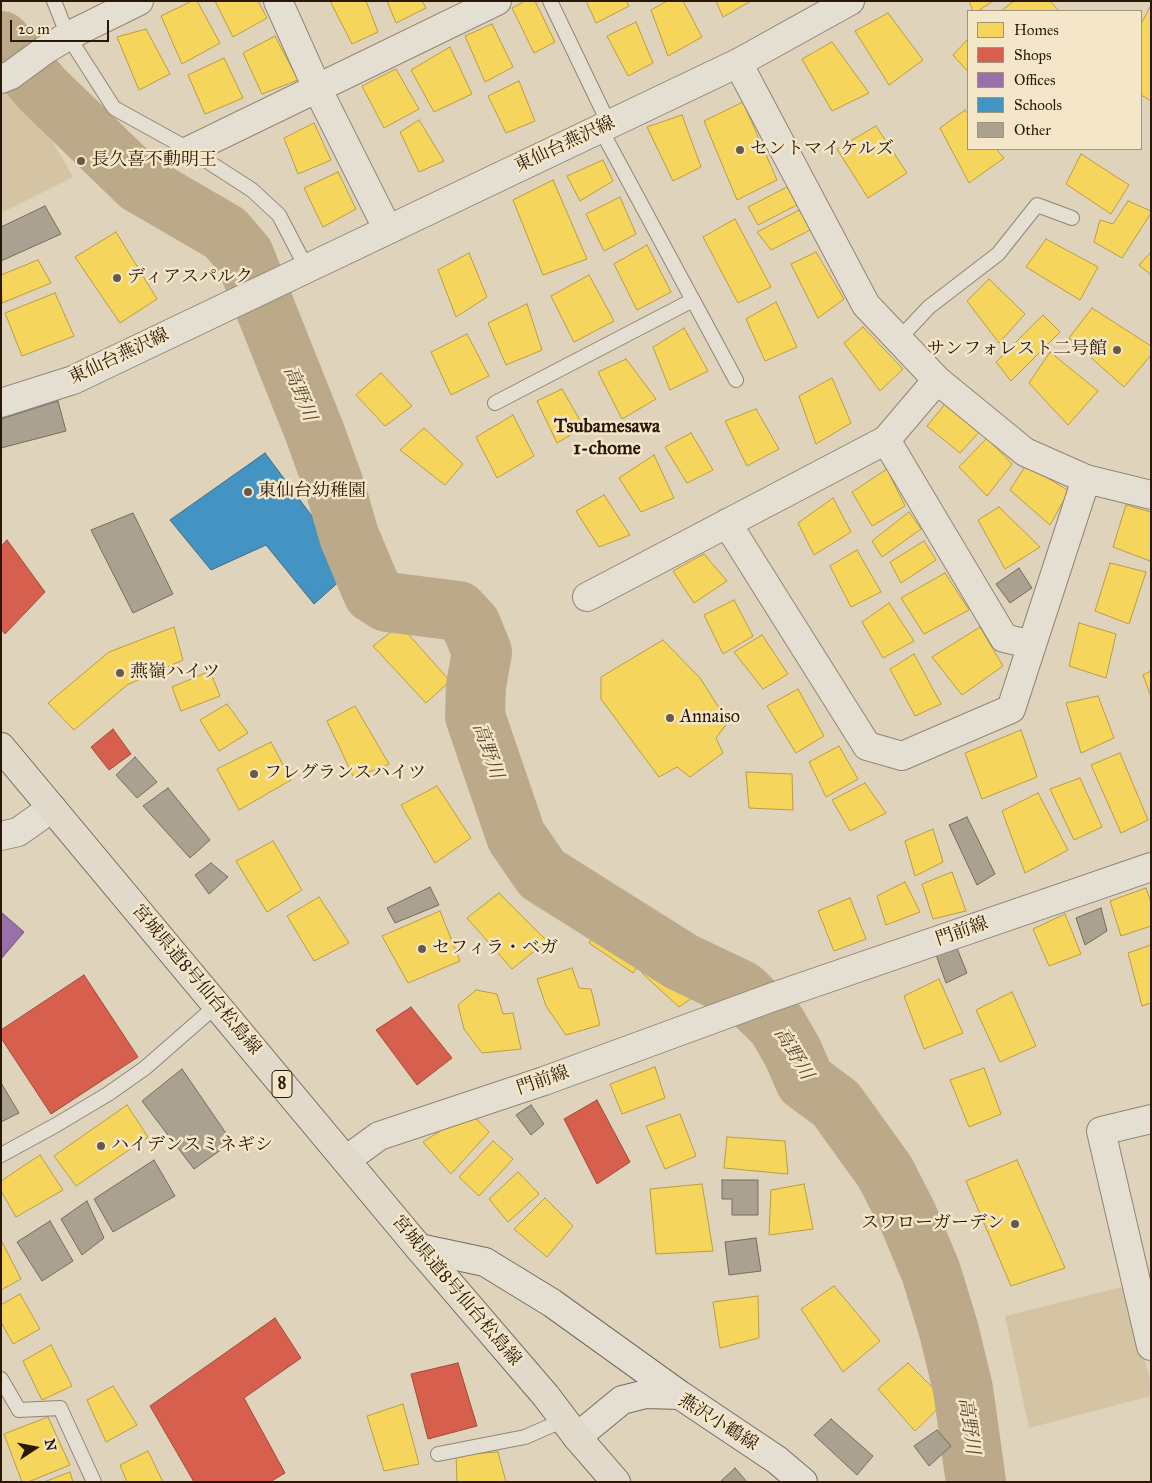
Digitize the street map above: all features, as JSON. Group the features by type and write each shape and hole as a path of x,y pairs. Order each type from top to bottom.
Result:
{"main road":[{"name":"宮城県道8号仙台松島線","path":"1,747 419,1248 546,1396 616,1482"}],"street":[{"path":"278,1 317,88 388,230"},
{"path":"190,150 497,1"},
{"name":"東仙台燕沢線","path":"2,402 74,380 738,63 850,1"},
{"path":"6,77 56,43 128,4"},
{"path":"738,63 866,306 937,380 1025,452 1086,479 1151,495"},
{"path":"587,597 886,440 937,380"},
{"path":"886,440 1004,638 1032,645"},
{"path":"727,523 867,746 902,756 1011,710 1086,479"},
{"path":"1,836 18,832 52,808"},
{"name":"門前線","path":"346,1160 379,1136 544,1081 773,996 1151,867"},
{"path":"1151,1119 1101,1131 1151,1346"},
{"path":"419,1248 485,1262 552,1303 680,1396"},
{"name":"燕沢小鶴線","path":"571,1429 622,1400 646,1394 680,1396 777,1460 803,1482"}],"lane":[{"path":"54,1 56,43 114,108 190,150 252,190 278,215 307,269"},
{"path":"550,1 605,126 693,300 736,380"},
{"path":"898,339 929,307 998,254 1037,206 1072,218"},
{"path":"495,403 693,300"},
{"path":"1,1155 108,1094 146,1068 217,1005"},
{"path":"1,1379 18,1410 60,1408 94,1482"},
{"path":"438,1454 571,1429"}],"shaded area":[{"path":"20,86 73,177 1,213 1,93"},
{"path":"1127,1286 1151,1385 1151,1396 1029,1428 1005,1316"}],"building: Homes":[{"path":"192,1 197,1 220,43 182,64 161,16"},
{"path":"215,1 258,1 267,18 233,37"},
{"path":"330,1 366,1 378,32 352,44"},
{"path":"387,1 422,1 426,8 396,23"},
{"path":"525,1 535,1 555,42 534,53 512,8"},
{"path":"586,1 626,1 629,6 596,23"},
{"path":"667,1 683,1 702,37 668,56 651,10"},
{"path":"716,1 751,1 723,17"},
{"path":"969,1 993,1 980,10 973,10"},
{"path":"1014,1 1050,1 1058,10 1002,10"},
{"path":"1151,5 1151,101 1142,96 1142,22"},
{"path":"888,13 923,60 889,85 855,31"},
{"path":"636,22 653,63 628,76 607,36"},
{"path":"492,24 513,67 485,82 465,36"},
{"path":"146,29 170,74 139,90 117,37"},
{"path":"275,36 298,80 262,94 243,53"},
{"path":"967,40 967,71 953,55"},
{"path":"832,42 869,93 832,111 802,59"},
{"path":"450,47 472,94 434,112 411,70"},
{"path":"224,58 243,98 205,114 188,75"},
{"path":"396,69 419,109 384,128 362,86"},
{"path":"519,81 535,121 506,133 488,96"},
{"name":"セントマイケルズ","path":"743,102 777,180 737,200 704,121"},
{"path":"965,110 967,113 967,150 997,150 1004,158 969,183 940,128"},
{"path":"682,115 701,167 673,181 647,127"},
{"path":"419,120 444,161 419,172 400,132"},
{"path":"314,123 331,160 298,174 284,138"},
{"path":"876,126 907,173 868,198 837,149"},
{"path":"1081,154 1129,185 1111,214 1066,184"},
{"path":"603,160 613,181 580,201 567,176"},
{"path":"338,172 356,209 323,227 304,188"},
{"path":"553,180 587,259 543,275 513,200"},
{"path":"789,186 799,204 758,225 748,207"},
{"path":"620,197 636,234 604,251 586,214"},
{"path":"1128,201 1151,211 1151,213 1122,258 1094,242 1100,220 1113,224"},
{"path":"803,208 816,227 771,250 757,232"},
{"path":"735,219 771,287 738,303 703,237"},
{"name":"ディアスパルク","path":"116,232 157,299 120,323 75,257"},
{"path":"1046,239 1098,267 1080,300 1026,267"},
{"path":"647,245 671,292 637,310 614,264"},
{"path":"816,252 844,299 818,318 791,264"},
{"path":"1151,252 1151,275 1139,265"},
{"path":"469,253 487,297 456,317 438,270"},
{"path":"38,260 51,283 2,303 1,275"},
{"path":"589,275 614,321 574,342 551,296"},
{"path":"989,279 1025,314 999,343 967,301"},
{"path":"55,293 74,336 22,356 5,313"},
{"path":"776,302 797,347 765,361 746,319"},
{"path":"527,304 542,350 506,365 488,323"},
{"name":"サンフォレスト二号館","path":"1092,308 1151,346 1151,355 1124,387 1069,338"},
{"path":"1043,315 1060,332 1011,381 996,362"},
{"path":"863,327 903,369 880,391 844,343"},
{"path":"684,328 708,371 670,390 653,347"},
{"path":"467,334 489,376 451,395 431,352"},
{"path":"1050,352 1098,391 1068,425 1029,383"},
{"path":"626,359 656,399 622,419 598,372"},
{"path":"381,373 412,406 385,426 356,395"},
{"path":"832,378 851,423 816,444 799,396"},
{"path":"562,389 584,427 557,443 537,401"},
{"path":"946,403 979,432 960,453 927,426"},
{"path":"756,409 779,449 747,466 725,421"},
{"path":"513,415 534,456 497,478 476,437"},
{"path":"424,428 463,464 445,485 400,450"},
{"path":"691,433 713,470 687,483 665,447"},
{"path":"987,438 1012,464 987,496 959,467"},
{"path":"654,455 674,498 641,512 619,478"},
{"path":"1026,465 1069,491 1050,525 1010,490"},
{"path":"887,469 905,506 872,526 852,492"},
{"path":"604,495 630,535 599,547 576,511"},
{"path":"833,498 851,532 814,555 798,523"},
{"path":"1126,505 1151,512 1150,561 1113,547"},
{"path":"999,507 1040,547 1005,569 978,520"},
{"path":"909,512 921,529 882,557 872,541"},
{"path":"924,541 936,560 901,583 890,562"},
{"path":"857,550 881,592 851,607 830,566"},
{"path":"704,554 727,581 694,603 673,571"},
{"path":"1110,563 1146,572 1129,624 1095,611"},
{"path":"945,573 969,610 924,634 901,598"},
{"path":"734,600 753,636 723,654 704,615"},
{"path":"889,603 914,641 883,658 862,622"},
{"path":"1079,623 1116,634 1106,678 1069,666"},
{"path":"400,625 450,681 426,703 373,646"},
{"name":"燕嶺ハイツ","path":"174,627 183,660 127,685 74,730 48,703 109,652"},
{"path":"980,627 1003,666 962,695 932,657"},
{"path":"762,635 788,674 763,689 734,652"},
{"path":"663,640 700,678 728,722 716,738 723,753 690,777 677,767 659,777 601,699 601,677"},
{"path":"914,654 941,704 915,716 890,669"},
{"path":"210,671 220,696 181,711 172,687"},
{"path":"1151,671 1151,697 1143,675"},
{"path":"798,689 824,736 796,753 767,706"},
{"path":"1098,696 1114,738 1081,753 1066,703"},
{"path":"227,704 248,733 219,751 200,720"},
{"path":"355,706 389,764 354,778 327,721"},
{"path":"1021,730 1037,777 982,799 965,753"},
{"name":"フレグランスハイツ","path":"271,742 291,780 239,810 217,769"},
{"path":"839,746 858,779 826,797 809,762"},
{"path":"1120,753 1148,820 1121,833 1091,765"},
{"path":"746,772 792,774 793,810 749,808"},
{"path":"1080,778 1102,827 1074,840 1050,789"},
{"path":"865,783 886,813 850,831 832,800"},
{"path":"437,786 471,838 435,863 401,805"},
{"path":"1038,793 1068,850 1025,873 1002,811"},
{"path":"933,829 943,862 915,876 905,841"},
{"path":"273,841 302,890 267,912 236,861"},
{"path":"952,872 966,911 933,919 922,884"},
{"path":"905,882 920,912 886,925 877,896"},
{"path":"1146,888 1151,902 1151,926 1121,936 1110,901"},
{"path":"499,893 547,941 512,969 467,918"},
{"path":"319,897 349,943 314,961 287,916"},
{"path":"850,898 866,939 834,951 818,911"},
{"name":"セフィラ・ベガ","path":"440,911 460,961 408,983 382,936"},
{"path":"1065,914 1081,954 1049,966 1033,929"},
{"path":"603,920 648,950 633,973 589,943"},
{"path":"1151,945 1151,1003 1142,1006 1128,953"},
{"path":"656,953 702,991 679,1007 642,973"},
{"path":"572,968 579,988 591,989 600,1025 566,1035 546,1006 537,979"},
{"path":"939,979 963,1033 924,1049 904,996"},
{"path":"476,990 497,994 503,1014 513,1013 521,1049 482,1053 464,1029 458,1005"},
{"path":"1012,992 1036,1046 1000,1062 976,1010"},
{"path":"655,1067 665,1098 622,1114 610,1084"},
{"path":"984,1068 1001,1114 969,1127 950,1080"},
{"name":"ハイデンスミネギシ","path":"127,1105 148,1137 76,1186 54,1156"},
{"path":"470,1112 489,1132 451,1174 423,1142"},
{"path":"680,1114 696,1156 665,1169 646,1126"},
{"path":"727,1137 785,1141 788,1174 724,1168"},
{"path":"493,1141 513,1159 479,1196 459,1177"},
{"path":"40,1155 63,1190 16,1217 1,1191 1,1181"},
{"name":"スワローガーデン","path":"1017,1160 1065,1268 1011,1286 966,1181"},
{"path":"518,1172 539,1194 508,1222 489,1199"},
{"path":"702,1184 713,1251 656,1254 650,1189"},
{"path":"804,1184 813,1229 769,1235 771,1190"},
{"path":"545,1198 573,1226 547,1257 514,1229"},
{"path":"1,1240 21,1279 1,1290"},
{"path":"834,1286 880,1341 843,1372 801,1309"},
{"path":"20,1294 40,1329 13,1344 1,1322 1,1305"},
{"path":"758,1296 759,1338 720,1348 713,1302"},
{"path":"51,1345 72,1386 42,1400 23,1361"},
{"path":"908,1363 946,1401 915,1431 878,1389"},
{"path":"113,1386 137,1425 106,1442 87,1400"},
{"path":"403,1404 419,1464 384,1471 367,1416"},
{"path":"48,1417 70,1465 28,1482 22,1482 4,1434"},
{"path":"148,1451 163,1482 127,1482 120,1465"},
{"path":"498,1452 506,1482 457,1482 456,1455"},
{"path":"70,1472 73,1482 44,1482"}],"building: Shops":[{"path":"7,540 45,592 5,634 1,629 1,546"},
{"path":"113,729 131,754 109,770 91,747"},
{"path":"84,975 138,1057 51,1114 1,1038 1,1030"},
{"path":"411,1007 452,1058 417,1085 376,1030"},
{"path":"597,1100 630,1162 597,1184 564,1119"},
{"path":"275,1318 301,1358 244,1398 285,1473 270,1482 194,1482 150,1406"},
{"path":"458,1363 477,1426 428,1439 411,1374"}],"building: Offices":[{"path":"1,912 24,932 1,959"}],"building: Schools":[{"name":"東仙台幼稚園","path":"265,453 352,570 314,604 266,545 211,570 170,520"}],"building: Other":[{"path":"45,206 61,234 1,261 1,227"},
{"path":"58,401 66,431 1,448 1,419"},
{"path":"133,513 173,594 133,613 91,530"},
{"path":"1019,568 1032,588 1010,603 996,584"},
{"path":"135,757 157,782 137,798 116,775"},
{"path":"168,788 210,840 190,858 143,806"},
{"path":"967,817 995,874 977,885 949,825"},
{"path":"211,863 228,877 209,894 195,875"},
{"path":"430,887 439,905 395,923 387,908"},
{"path":"1101,908 1107,931 1085,945 1076,918"},
{"path":"954,941 967,973 946,983 934,949"},
{"path":"182,1069 232,1142 194,1169 142,1101"},
{"path":"1,1083 19,1113 1,1122"},
{"path":"531,1105 544,1124 531,1135 516,1115"},
{"path":"154,1160 175,1196 113,1232 94,1199"},
{"path":"722,1180 758,1180 758,1215 732,1215 732,1199 722,1199"},
{"path":"87,1201 104,1238 82,1255 61,1219"},
{"path":"50,1221 73,1261 42,1281 17,1242"},
{"path":"756,1238 761,1271 729,1275 725,1242"},
{"path":"831,1419 873,1456 857,1475 814,1435"},
{"path":"937,1430 951,1446 929,1466 914,1446"},
{"path":"735,1468 747,1482 720,1482"}],"waterway":[{"name":"高野川","path":"1,41 42,89 139,183 225,233 244,255 315,433 337,494 349,536 373,593 387,602 458,611 471,625 482,652 476,686 475,716 516,836 542,874 682,962 741,990 777,1025 793,1053 805,1081 836,1104 885,1172 908,1217 931,1272 949,1331 963,1389 976,1482"}],"place":[{"name":"セントマイケルズ","path":"740,150"},
{"name":"長久喜不動明王","path":"81,161"},
{"name":"ディアスパルク","path":"117,278"},
{"name":"サンフォレスト二号館","path":"1117,350"},
{"name":"東仙台幼稚園","path":"248,492"},
{"name":"燕嶺ハイツ","path":"120,673"},
{"name":"Annaiso","path":"670,718"},
{"name":"フレグランスハイツ","path":"254,774"},
{"name":"セフィラ・ベガ","path":"422,949"},
{"name":"ハイデンスミネギシ","path":"101,1146"},
{"name":"スワローガーデン","path":"1015,1224"}],"district":[{"name":"Tsubamesawa 1-chome","path":"607,438"}]}
